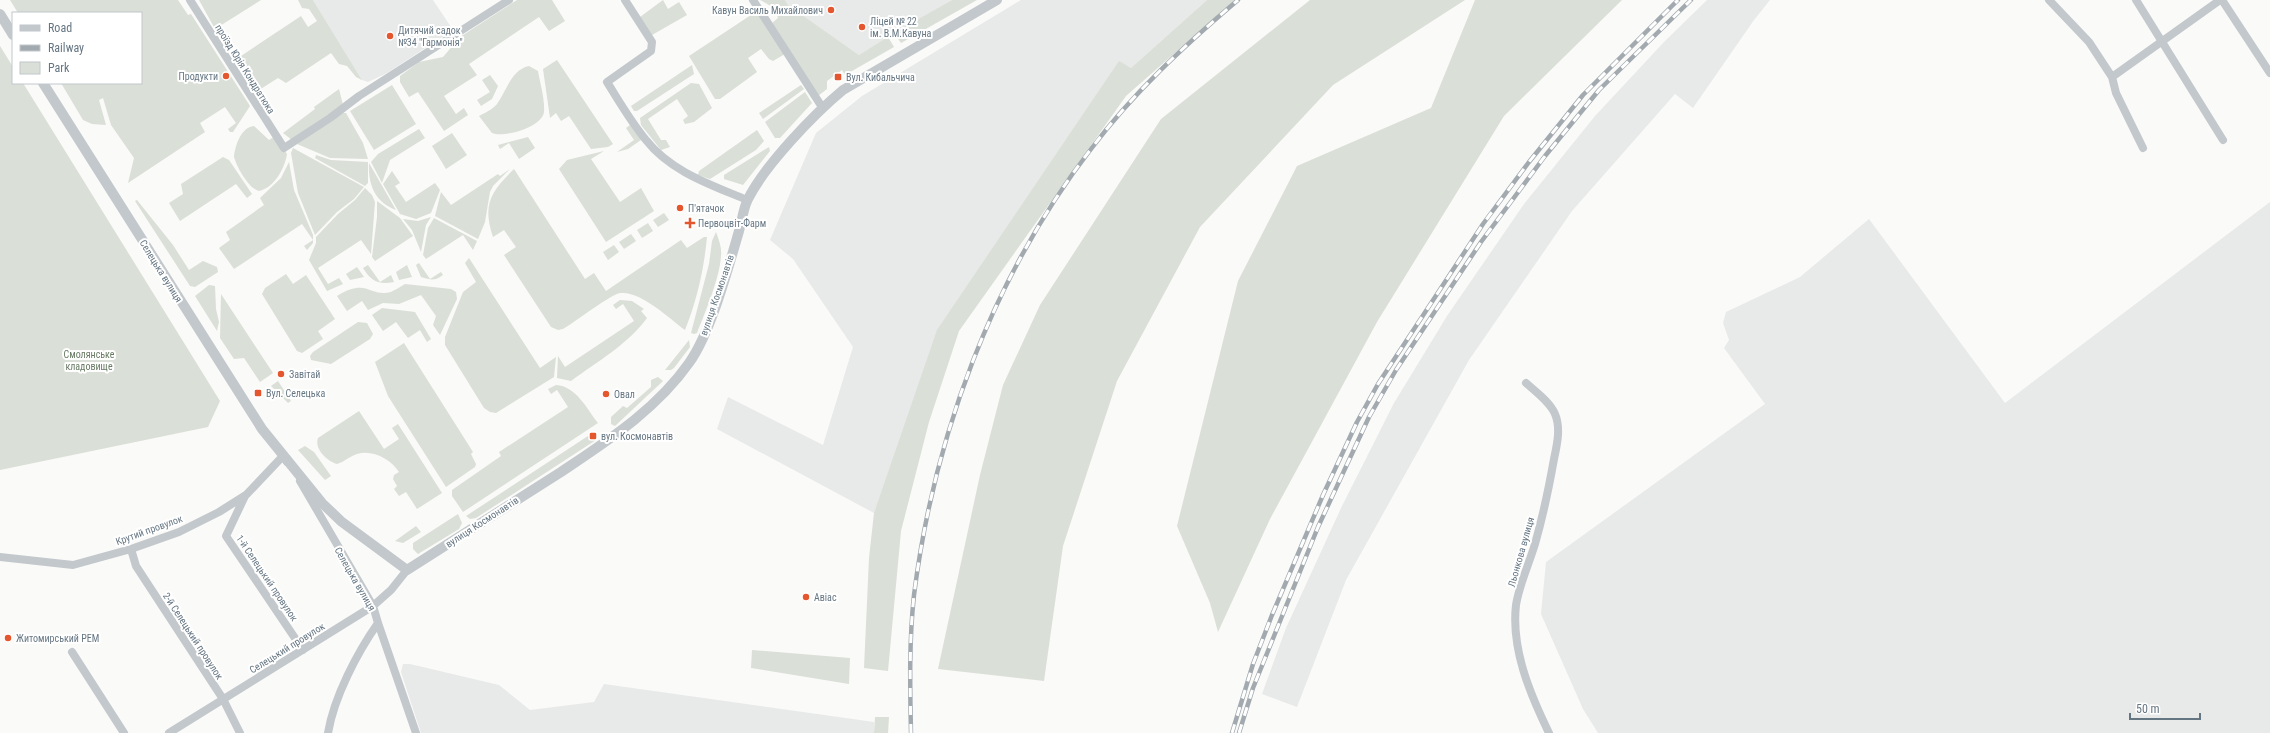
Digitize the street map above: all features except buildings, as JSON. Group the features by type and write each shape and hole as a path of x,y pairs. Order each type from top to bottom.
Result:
{"street":[{"name":"проїзд Юрія Кондратюка","path":"190,0 284,148 330,118 359,96 509,0"},
{"path":"625,0 652,42 652,47 651,51 607,82 646,141 663,157 689,175 747,200"},
{"path":"753,0 822,107"},
{"name":"вулиця Космонавтів","path":"407,570 613,437 666,391 689,363 700,343 740,231 747,200 759,182 822,107 861,78 997,0"},
{"path":"2049,0 2089,42 2112,77 2116,93 2143,148"},
{"path":"2136,0 2223,140"},
{"path":"2112,77 2221,0 2270,73"},
{"path":"0,14 12,33"},
{"name":"Селецька вулиця","path":"44,84 238,393 298,478 373,606 416,733"},
{"name":"Льонкова вулиця","path":"1526,383 1552,408 1558,423 1557,442 1536,542 1516,604 1516,622 1520,657 1528,685 1549,733"},
{"name":"Селецька вулиця","path":"283,456 322,503 342,522 407,570"},
{"name":"Крутий провулок","path":"0,557 73,565 131,549 179,532 219,512 246,495 283,456"},
{"name":"1-й Селецький провулок","path":"246,495 226,536 303,650"},
{"name":"2-й Селецький провулок","path":"131,549 136,566 223,699 240,733"},
{"name":"Селецький провулок","path":"169,733 373,606 391,590 407,570"},
{"path":"328,733 330,721 344,685 366,639 378,623"},
{"path":"72,652 124,733"}],"shaded area":[{"name":"Дитячий садок №34 \"Гармонія\"","path":"313,0 433,0 453,30 387,73 368,82 362,80"},
{"name":"Ліцей № 22 ім. В.М.Кавуна","path":"785,0 952,0 859,55 788,5"},
{"path":"1021,0 1207,0 1131,68 1119,62 938,330 887,481 874,513 717,429 728,397 823,445 853,347 793,259 770,240 816,133 862,96"},
{"path":"1707,0 1770,0 1754,20 1693,108 1675,94 1572,211 1469,360 1346,580 1297,707 1262,694 1286,628 1342,506 1394,403 1447,316 1524,204 1595,116 1664,42"},
{"path":"2270,202 2270,733 1598,733 1583,709 1541,614 1546,562 1765,404 1724,348 1729,340 1723,323 1726,312 1800,277 1869,219 2005,403"},
{"path":"403,664 410,664 499,685 530,710 594,702 604,684 874,722 874,733 421,733 401,672"}],"green space":[{"path":"10,0 178,0 188,15 191,14 250,106 233,132 230,132 228,129 236,123 225,107 200,123 205,132 128,183 134,158 111,125 103,98 99,100 106,125 92,124 83,120 62,84 142,84 142,12 17,12"},
{"path":"199,0 261,0 215,29"},
{"path":"298,0 313,0 362,80 356,77 347,66 339,64 331,53 286,83 278,78 256,92 235,60 301,16 308,27 317,21 309,9 302,8"},
{"path":"517,0 552,0 565,21 549,31 539,17 469,64 477,75 444,96 456,114 464,108 468,115 444,131 418,92 409,97 400,82 400,76 419,62 443,57 460,37"},
{"path":"663,0 668,9 679,2 687,15 652,35 640,17"},
{"path":"760,0 785,0 788,5 859,55 888,37 894,47 845,75 842,70 827,81 827,89 818,96 772,23 778,18 774,9"},
{"path":"952,0 977,0 901,43 894,33"},
{"path":"1207,0 1235,0 1126,96 959,331 929,422 901,531 888,671 864,668 869,558 874,513 937,330 1119,61 1131,68"},
{"path":"1310,0 1465,0 1333,85 1200,227 1117,381 1063,546 1044,681 938,669 980,475 1003,385 1040,305 1161,119"},
{"path":"1475,0 1622,0 1504,116 1377,322 1270,519 1218,632 1210,603 1177,526 1238,281 1297,166 1431,108"},
{"path":"757,11 785,54 773,61 769,59 761,49 748,58 757,72 720,99 715,99 689,56"},
{"name":"Смолянське кладовище","path":"0,46 12,65 12,84 24,84 220,401 208,427 0,470"},
{"path":"557,60 613,144 608,147 591,149 569,116 561,121 556,113 550,118 543,69"},
{"path":"692,65 694,74 637,111 634,111 631,106"},
{"path":"529,66 538,71 544,102 544,112 542,117 530,127 514,133 492,133 479,116 489,111 497,104 514,76 523,68"},
{"path":"490,75 498,86 492,99 481,106 477,100 490,92 482,80"},
{"path":"691,83 699,84 712,108 694,122 685,124 683,120 688,116 677,99 648,119 661,140 666,140 670,147 661,150 641,125 640,118"},
{"path":"392,85 416,124 374,150 350,111"},
{"path":"801,85 804,89 763,119 759,113"},
{"path":"339,89 343,105 292,140 283,133 315,109 314,107"},
{"path":"805,92 812,103 780,138 775,138 765,122"},
{"path":"343,113 346,113 363,143 368,159 330,158 297,144 306,135"},
{"path":"630,125 641,140 628,149 617,152 634,140 626,128"},
{"path":"254,126 269,140 275,136 287,154 284,165 278,177 269,186 259,191 247,182 234,157 237,143 242,133 249,127"},
{"path":"419,129 425,138 390,160 382,183 371,162 378,154"},
{"path":"757,130 764,141 756,150 710,179 698,175 699,171"},
{"path":"452,133 467,155 446,169 432,146"},
{"path":"528,137 535,148 519,159 509,143 500,149 498,145"},
{"path":"769,147 770,151 743,185 724,179 724,175"},
{"path":"293,148 364,187 354,199 337,212 315,235 298,193 291,153"},
{"path":"604,151 591,159 620,202 641,188 654,211 606,242 559,169 567,160"},
{"path":"316,155 331,160 368,162 368,183 365,186 315,158"},
{"path":"223,157 229,160 252,194 247,198 236,184 180,221 169,203 183,194 181,184"},
{"path":"289,162 294,190 313,235 313,240 302,224 234,269 219,248 230,240 226,232 264,205 260,198 281,178"},
{"path":"369,163 396,210 389,207 374,192 370,178"},
{"path":"510,169 493,186 490,192 485,222 478,239 435,216 441,192 451,205 498,174 500,176"},
{"path":"514,169 585,279 594,273 606,291 681,240 687,248 704,237 707,237 699,284 685,330 646,301 637,296 621,293 616,294 563,329 558,330 551,327 504,255 516,247 504,230 493,237 490,226 488,216 491,199 499,185"},
{"path":"392,171 400,183 395,186 406,202 435,183 440,190 431,213 416,219 400,214 383,184"},
{"path":"365,188 372,195 375,202 371,254 361,240 318,268 328,284 339,278 343,284 327,291 309,260 316,243 316,237 338,214 355,200"},
{"path":"137,200 173,245 189,270 203,261 217,267 218,272 195,287 190,286 135,201"},
{"path":"377,201 400,218 413,236 375,261 372,257 377,217"},
{"path":"664,213 669,220 658,227 653,220"},
{"path":"431,217 426,225 421,252 412,230 403,219 418,221"},
{"path":"434,218 477,241 473,250 463,235 426,259 423,255 428,228"},
{"path":"648,223 653,231 642,238 637,230"},
{"path":"716,232 721,250 720,265 712,295 697,333 694,334 691,333 709,264 712,241"},
{"path":"631,234 636,241 624,249 619,242"},
{"path":"313,240 313,243 307,250 304,246"},
{"path":"614,245 619,252 608,260 603,252"},
{"path":"469,258 540,368 556,357 554,377 496,413 490,412 484,408 445,345 445,337 463,292 476,282 465,263"},
{"path":"419,263 430,279 421,277 416,265"},
{"path":"368,265 380,282 391,275 394,282 384,283 379,282 376,281 372,279 363,268"},
{"path":"407,265 412,277 399,280 396,272"},
{"path":"357,267 364,277 350,280 346,274"},
{"path":"441,272 443,275 438,278 430,279"},
{"path":"286,274 293,284 306,275 335,319 318,331 323,339 302,353 297,351 262,294 265,288"},
{"path":"405,284 451,289 456,292 457,299 440,335 433,325 436,316 421,295 399,304 383,303 368,310 362,301 347,311 337,296 355,288 384,293 391,292"},
{"path":"209,285 215,286 216,309 219,322 217,331 195,296"},
{"path":"221,294 273,373 260,382 244,358 234,359 220,338"},
{"path":"620,300 632,301 644,309 641,311 647,318 621,345 571,381 557,378 558,356 565,367 634,321 623,304 616,309 613,305"},
{"path":"382,308 415,312 431,339 427,342 420,330 408,338 396,322 383,331 372,315"},
{"path":"358,322 367,323 373,334 370,339 331,364 311,360 310,356 313,352"},
{"path":"689,340 690,347 674,368 671,370 665,370"},
{"path":"404,343 473,452 471,454 476,464 475,467 446,487 388,396 375,362"},
{"path":"658,377 663,381 615,426 611,424 611,417 623,406 627,408 651,387 651,380"},
{"path":"278,381 291,401 288,403 271,386"},
{"path":"556,385 563,386 575,394 598,423 463,512 452,496 452,490 501,456 499,452 568,407 557,390 551,394 548,389"},
{"path":"359,411 384,449 399,439 392,428 398,424 442,493 417,509 406,492 399,496 394,489 397,486 393,479 394,475 399,472 396,467 381,456 363,453 354,455 337,464 322,454 317,442 318,438"},
{"path":"591,434 596,440 476,518 470,519 466,516"},
{"path":"305,446 314,452 331,476 325,480 298,450"},
{"path":"458,514 462,523 459,529 418,554 413,549 413,543"},
{"path":"416,526 421,532 403,543 395,541"},
{"path":"752,650 850,658 849,684 751,668"},
{"path":"875,717 889,717 888,733 874,733"}],"railway":[{"path":"911,733 911,630 914,595 923,535 936,476 953,417 973,360 997,304 1025,250 1056,198 1107,128 1160,70 1238,0"},
{"path":"1232,733 1253,664 1272,615 1323,495 1357,422 1378,384 1483,224 1529,162 1583,95 1678,0"},
{"path":"1239,733 1253,688 1318,527 1369,417 1396,370 1481,242 1545,156 1599,90 1691,0"}],"place":[{"name":"Кавун Василь Михайлович","path":"831,10"},
{"name":"Ліцей № 22 ім. В.М.Кавуна","path":"862,27"},
{"name":"Дитячий садок №34 \"Гармонія\"","path":"390,36"},
{"name":"Продукти","path":"226,76"},
{"name":"Вул. Кибальчича","path":"838,77"},
{"name":"П'ятачок","path":"680,208"},
{"name":"Первоцвіт-Фарм","path":"690,223"},
{"name":"Завітай","path":"281,374"},
{"name":"Вул. Селецька","path":"258,393"},
{"name":"Овал","path":"606,394"},
{"name":"вул. Космонавтів","path":"593,436"},
{"name":"Авіас","path":"806,597"},
{"name":"Житомирський РЕМ","path":"8,638"}]}
